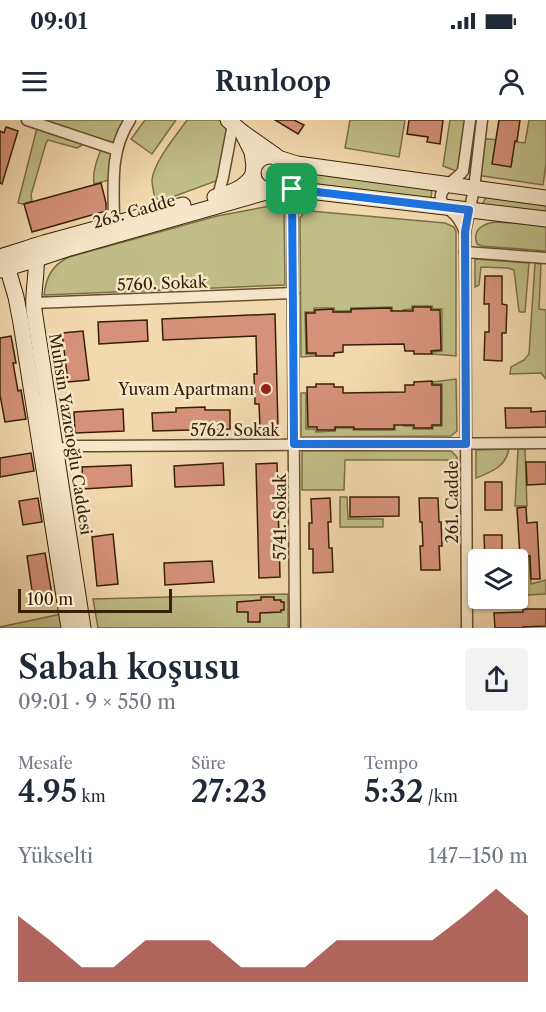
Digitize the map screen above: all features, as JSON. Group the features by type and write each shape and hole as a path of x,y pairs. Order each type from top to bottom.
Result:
{"main road":[{"path":"238,125 285,164 287,176 282,185 274,190 262,188 254,180 252,152 238,125"},
{"path":"3,263 114,224 240,188 249,180 259,159 270,155 297,164 546,198"},
{"name":"263. Cadde","path":"36,253 70,248 274,190 292,189 546,219"},
{"name":"Muhsin Yazıcıoğlu Caddesi","path":"36,253 33,303 69,628"},
{"name":"Muhsin Yazıcıoğlu Caddesi","path":"3,263 19,312 83,628"}],"street":[{"path":"27,120 117,150"},
{"path":"114,224 113,179 117,150 121,135 130,120"},
{"path":"465,232 459,220 442,203 441,194 463,171 470,120"},
{"name":"261. Cadde","path":"467,628 465,232 474,189 482,120"},
{"path":"218,196 238,125"},
{"name":"5741. Sokak","path":"292,189 295,628"},
{"path":"465,252 546,258"},
{"name":"5760. Sokak","path":"33,303 293,293"},
{"name":"5762. Sokak","path":"48,452 84,446 546,443"}],"shaded area":[{"path":"27,120 126,120 113,179 94,184 95,169 102,146 84,139 82,145 77,148 48,140 31,195 32,201 18,203 38,124"},
{"path":"145,120 176,120 152,154 131,139"},
{"path":"187,120 222,120 230,130 216,181 167,199 155,199 152,180 157,165"},
{"path":"350,120 405,120 399,157 345,148"},
{"path":"450,120 470,120 463,169 456,171 443,166"},
{"path":"529,120 546,120 546,164 543,185 476,175 480,138 525,143"},
{"path":"296,170 432,187 431,200 295,183 291,174"},
{"path":"486,197 546,204 546,214 485,206 483,203"},
{"path":"270,206 279,207 284,214 285,285 44,295 51,272 69,257 217,216"},
{"path":"304,212 445,223 454,227 456,232 456,356 433,354 433,352 442,351 442,309 433,309 432,306 412,306 412,309 403,310 403,316 393,316 392,307 351,308 350,311 314,308 314,312 305,312 306,354 315,354 315,356 301,357 300,218"},
{"path":"495,222 546,225 546,251 477,244 477,231 486,224"},
{"path":"475,259 529,263 525,312 519,311 514,270 481,267 479,285 475,287"},
{"path":"535,263 541,264 539,309 546,310 546,379 541,373 510,374 511,367 524,360 529,354"},
{"path":"456,379 457,431 451,436 301,437 301,393 306,393 306,429 315,429 316,432 335,431 336,428 395,430 395,421 404,420 404,426 412,426 413,429 433,429 433,426 442,426 442,384 433,384 433,382"},
{"path":"509,449 501,465 476,478 476,450"},
{"path":"518,449 525,449 527,506 515,506"},
{"path":"302,451 451,451 457,457 457,480 449,480 448,460 345,460 344,490 302,490"},
{"path":"340,497 347,497 348,519 383,519 383,527 340,527"},
{"path":"528,558 531,584 546,580 546,594 528,595"},
{"path":"288,594 288,628 98,628 93,599"},
{"path":"66,613 69,628 0,628 0,627"}],"building":[{"path":"275,120 294,120 304,125 298,134"},
{"path":"409,120 443,120 440,144 427,142 428,137 407,134"},
{"path":"499,120 520,120 511,167 492,164"},
{"path":"6,127 18,131 2,184 0,183 0,131 4,133"},
{"path":"101,183 106,211 32,232 24,204"},
{"path":"485,276 502,276 502,304 507,305 506,333 502,333 502,361 484,360 485,332 489,332 489,304 484,304"},
{"path":"413,307 431,307 431,310 440,310 441,350 431,351 432,354 414,354 414,351 405,351 404,344 343,345 343,352 334,353 334,356 316,356 316,353 307,353 306,313 333,309 333,312 391,308 391,311 413,311"},
{"path":"275,314 278,427 260,427 259,404 255,404 256,336 163,340 162,319"},
{"path":"147,320 148,341 99,344 98,322"},
{"path":"83,331 89,380 68,382 62,333"},
{"path":"11,336 18,391 21,390 26,419 5,422 0,395 0,338"},
{"path":"432,381 432,385 441,385 441,425 432,425 432,428 414,428 414,425 394,425 394,429 335,427 335,430 317,430 317,427 308,427 307,387 316,387 316,384 334,384 334,387 343,387 343,393 405,392 405,385"},
{"path":"205,407 205,410 230,410 230,429 153,431 152,413 176,412 176,408"},
{"path":"505,408 531,408 531,412 546,411 546,427 506,428"},
{"path":"123,409 124,431 75,433 74,412"},
{"path":"31,453 34,471 0,477 0,458"},
{"path":"526,462 546,462 546,484 527,485"},
{"path":"223,463 224,485 175,487 174,466"},
{"path":"277,463 280,577 259,578 256,464"},
{"path":"131,465 132,486 83,489 82,467"},
{"path":"485,482 502,482 502,510 485,510"},
{"path":"350,497 399,497 399,516 350,517"},
{"path":"38,498 42,522 23,525 19,501"},
{"path":"330,498 329,548 332,548 333,572 313,573 313,549 309,549 309,523 312,523 311,499"},
{"path":"419,498 438,498 442,546 439,546 440,570 421,570 420,546 423,546"},
{"path":"526,507 527,523 537,522 540,579 531,579 528,549 520,549 517,508"},
{"path":"113,534 118,584 97,586 92,537"},
{"path":"484,535 502,535 502,549 485,549"},
{"path":"45,553 53,601 34,604 27,556"},
{"path":"212,561 214,582 165,585 164,563"},
{"path":"261,597 274,597 274,600 281,600 284,602 284,610 260,613 260,622 248,622 248,612 237,612 237,602 261,600"},
{"path":"523,609 546,609 546,626 495,628 494,613 523,612"}],"place":[{"name":"Yuvam Apartmanı","path":"266,389"}],"route":[{"path":"292,189 469,210 465,232 466,444 294,444 292,189"}]}
